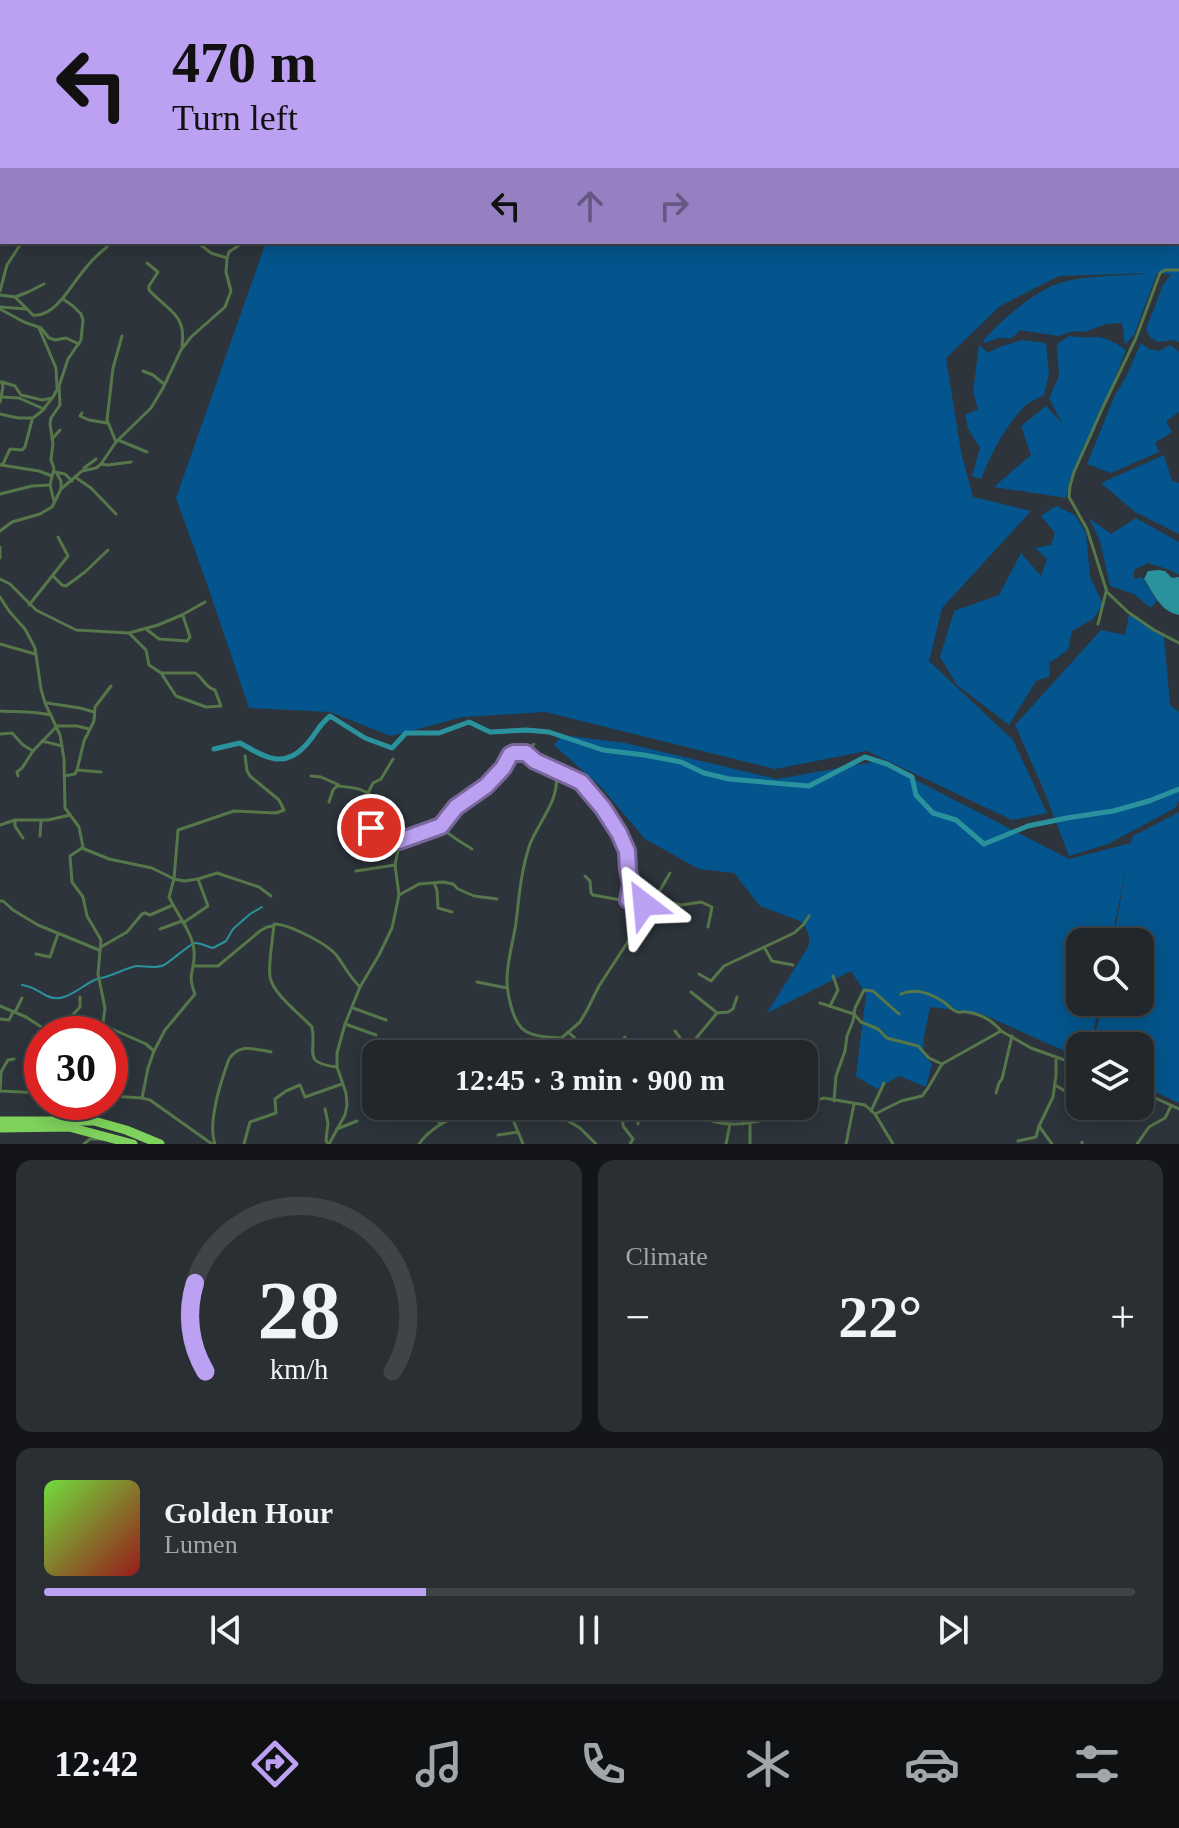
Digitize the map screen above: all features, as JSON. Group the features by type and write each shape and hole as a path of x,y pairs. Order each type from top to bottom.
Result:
{"highway":[{"path":"0,1121 94,1121 160,1144"},
{"path":"0,1128 80,1129 133,1144"}],"street":[{"path":"21,244 7,265 0,293 15,297 33,315 39,316 63,299 86,266 107,247"},
{"path":"200,244 211,253 227,258"},
{"path":"229,252 241,244"},
{"path":"82,471 101,464 117,441 151,408 181,350 225,307 231,291 226,272 230,245"},
{"path":"1,263 7,265"},
{"path":"147,263 158,272 149,290 172,309 184,331 181,350"},
{"path":"1179,270 1160,273 1136,338 1070,486 1069,497 1087,529 1107,592 1128,612 1179,643"},
{"path":"15,297 44,284"},
{"path":"63,299 81,314 79,344 66,365 53,397 33,418 25,447 22,450 10,449 1,465 65,474 91,488 116,514"},
{"path":"0,308 27,309"},
{"path":"0,308 39,327 49,338 66,338 79,344"},
{"path":"39,327 56,368 60,405 50,421 54,468 50,485 54,501"},
{"path":"122,336 113,368 107,423 117,441 147,452"},
{"path":"143,371 165,385"},
{"path":"44,409 19,398 1,399 1,382 15,386 21,395 42,400 53,397"},
{"path":"82,413 80,416 89,420 107,423"},
{"path":"0,414 33,418"},
{"path":"52,439 60,430"},
{"path":"0,531 12,522 52,507 61,489 96,459"},
{"path":"101,464 131,462"},
{"path":"54,473 61,481 61,489"},
{"path":"0,494 50,485"},
{"path":"29,605 68,556 58,537"},
{"path":"0,547 0,558"},
{"path":"53,576 66,586 108,550"},
{"path":"0,579 10,584 36,610 76,630 129,633 182,615 205,602"},
{"path":"1098,624 1107,592"},
{"path":"0,597 31,638 45,703 57,726 62,746 65,808 79,827 82,848"},
{"path":"146,629 155,637 187,641 190,637 182,615"},
{"path":"129,633 146,650 149,665 161,673 176,696 206,707 221,706 215,690 206,687 199,675 161,673"},
{"path":"0,644 36,654"},
{"path":"64,776 75,774 94,721 95,707 111,686"},
{"path":"45,703 94,712"},
{"path":"0,711 51,715"},
{"path":"18,776 17,772 33,751 57,726 89,729"},
{"path":"0,734 12,733 33,751"},
{"path":"42,741 62,746"},
{"path":"526,753 534,744"},
{"path":"348,813 379,835 400,841 441,826 456,807 486,786 503,768 510,755 526,753 534,760 577,780 603,808 627,851 631,884 628,900"},
{"path":"142,1098 154,1051 165,1030 195,994 190,980 195,966 194,948 169,897 174,879 176,834 180,828 234,811 276,813 284,810 279,800 250,776 245,756"},
{"path":"368,793 393,759"},
{"path":"77,770 101,772"},
{"path":"556,771 553,796 530,845 523,873 508,968 507,988 517,1021 523,1030 560,1038 580,1022 670,873"},
{"path":"311,776 324,777 368,793 376,804 371,828"},
{"path":"329,802 334,789 342,786"},
{"path":"0,825 15,820 41,821 70,815"},
{"path":"15,820 15,826 23,838"},
{"path":"40,836 41,821"},
{"path":"441,826 472,849"},
{"path":"329,1144 347,1105 337,1067 337,1053 360,987 391,930 399,895 395,865 400,841"},
{"path":"82,848 152,868 184,881 217,873 259,887 271,896"},
{"path":"82,848 70,856 72,882 85,902 87,916 99,935 98,974 105,1008 104,1025 146,1044 154,1051"},
{"path":"356,871 395,865"},
{"path":"585,876 591,883 592,895 648,905"},
{"path":"160,929 182,922 208,906 198,879"},
{"path":"434,883 438,909 452,912"},
{"path":"399,895 419,884 451,883 474,896 497,899"},
{"path":"0,901 38,925 101,949"},
{"path":"644,917 667,903 682,905 701,902 712,907 708,927"},
{"path":"101,949 127,932 142,914 150,915 173,905"},
{"path":"699,974 711,981 724,966 794,933 809,916"},
{"path":"195,966 218,966 260,931 276,923 325,945 337,955 346,972 360,987"},
{"path":"274,926 271,981 312,1027 315,1059 321,1065 337,1067"},
{"path":"36,954 50,957 58,934"},
{"path":"764,947 772,961 793,965"},
{"path":"830,1006 838,990 833,976"},
{"path":"477,982 507,988"},
{"path":"834,1101 836,1076 864,990 880,996 899,1014"},
{"path":"901,994 914,990 929,994 956,1012 984,1017 1031,1048 1066,1061"},
{"path":"691,992 717,1013"},
{"path":"72,1016 80,1007 80,997"},
{"path":"694,1040 717,1013 732,1011 737,997"},
{"path":"0,1019 9,1020 22,998"},
{"path":"820,1003 854,1014 884,1036 918,1046 929,1058 942,1064"},
{"path":"0,1006 24,1017"},
{"path":"353,1008 386,1020"},
{"path":"345,1024 376,1035"},
{"path":"675,1031 681,1040"},
{"path":"873,1112 925,1094 942,1064 1001,1031"},
{"path":"568,1032 576,1040"},
{"path":"996,1093 1012,1036"},
{"path":"214,1144 213,1119 229,1059 244,1047 271,1052"},
{"path":"1018,1141 1036,1137 1051,1102 1056,1058"},
{"path":"14,1059 8,1060 2,1068 0,1091 24,1092"},
{"path":"873,1112 884,1083"},
{"path":"244,1144 250,1122 276,1113 275,1100 286,1091 300,1085 306,1097 343,1084"},
{"path":"1055,1085 1066,1092"},
{"path":"128,1097 150,1100 214,1144"},
{"path":"1154,1097 1179,1109"},
{"path":"818,1099 865,1105 873,1112 893,1144"},
{"path":"846,1144 854,1104"},
{"path":"1137,1144 1149,1127 1165,1118 1171,1106"},
{"path":"325,1109 328,1123 326,1140 329,1144"},
{"path":"437,1120 441,1124"},
{"path":"419,1144 424,1136 449,1120"},
{"path":"514,1120 523,1144"},
{"path":"566,1120 596,1144"},
{"path":"624,1120 623,1124 633,1139 630,1144"},
{"path":"638,1120 638,1124"},
{"path":"708,1120 730,1124 759,1121"},
{"path":"742,1120 743,1124"},
{"path":"337,1129 357,1121"},
{"path":"750,1123 750,1144"},
{"path":"726,1144 730,1124"},
{"path":"1039,1126 1052,1144"},
{"path":"80,1129 85,1142 90,1139 103,1141 108,1136"},
{"path":"498,1135 518,1132"}],"shaded area":[{"path":"265,244 1179,244 1179,342 1158,342 1150,337 1146,329 1163,285 1171,274 1157,273 1134,335 1125,345 1122,323 1058,336 1020,330 1012,338 983,341 1028,301 1057,284 1091,277 1150,273 1059,276 1000,306 946,358 961,452 973,497 1031,511 942,608 929,661 1013,740 1047,813 1012,820 867,751 775,769 545,712 463,717 391,736 330,712 249,708 176,498"},
{"path":"1069,336 1104,338 1126,350 1093,434 1070,479 1066,498 994,487 1031,455 1021,426 1046,406 1062,423 1049,398 1059,376 1057,344"},
{"path":"1021,340 1046,343 1049,373 1044,395 1026,405 1012,421 981,479 972,476 980,448 968,429 965,415 978,409 973,392 979,345 988,353"},
{"path":"1141,343 1159,351 1170,345 1179,352 1179,412 1166,421 1172,432 1155,443 1159,452 1111,473 1087,464 1115,395"},
{"path":"1164,455 1172,481 1179,483 1179,534 1135,512 1101,483"},
{"path":"1056,506 1075,515 1086,533 1090,577 1103,604 1093,619 1072,631 1068,650 1049,663 1050,676 1036,681 1009,725 957,685 940,657 954,611 999,595 1021,553 1041,576 1047,559 1035,548 1051,545 1055,533 1041,516"},
{"path":"1089,518 1111,534 1136,518 1179,542 1179,575 1148,563 1134,570 1134,579 1142,577 1157,601 1151,608 1134,594 1110,586 1100,541"},
{"path":"1148,571 1165,571 1172,578 1179,577 1179,615 1162,606 1144,579"},
{"path":"1129,614 1164,636 1170,705 1179,712 1179,801 1175,808 1108,844 1069,856 1015,725 1101,630 1125,635"},
{"path":"562,735 625,743 777,779 879,761 1069,859 1131,843 1133,836 1179,812 1179,1103 1154,1091 1154,1032 1096,1032 1099,1016 1154,1016 1154,928 1116,928 1127,864 1114,928 1066,928 1066,1016 1096,1016 1094,1032 1066,1032 1066,1052 980,1013 930,1007 923,1053 932,1064 926,1087 899,1076 877,1089 856,1076 866,994 851,971 767,1013 808,947 809,936 805,927 800,921 760,906 734,873 699,869 645,839 601,787 554,745"}],"waterway":[{"path":"214,749 240,743 273,758 289,757 305,746 330,716 365,738 392,748 406,733 439,733 469,722 490,732 549,732 603,750 681,762 704,773 729,779 809,786 865,757 912,777 916,795 933,813 956,820 984,844 1028,826 1113,811 1179,789"},
{"path":"101,978 134,966 161,966 195,943 213,948 226,941 233,929 262,907"},
{"path":"22,985 60,998 97,979"}],"route":[{"path":"371,828 379,835 399,841 438,828 456,807 486,786 503,768 510,755 526,753 535,761 577,780 589,791 624,841 631,884 628,900 644,904"}]}
